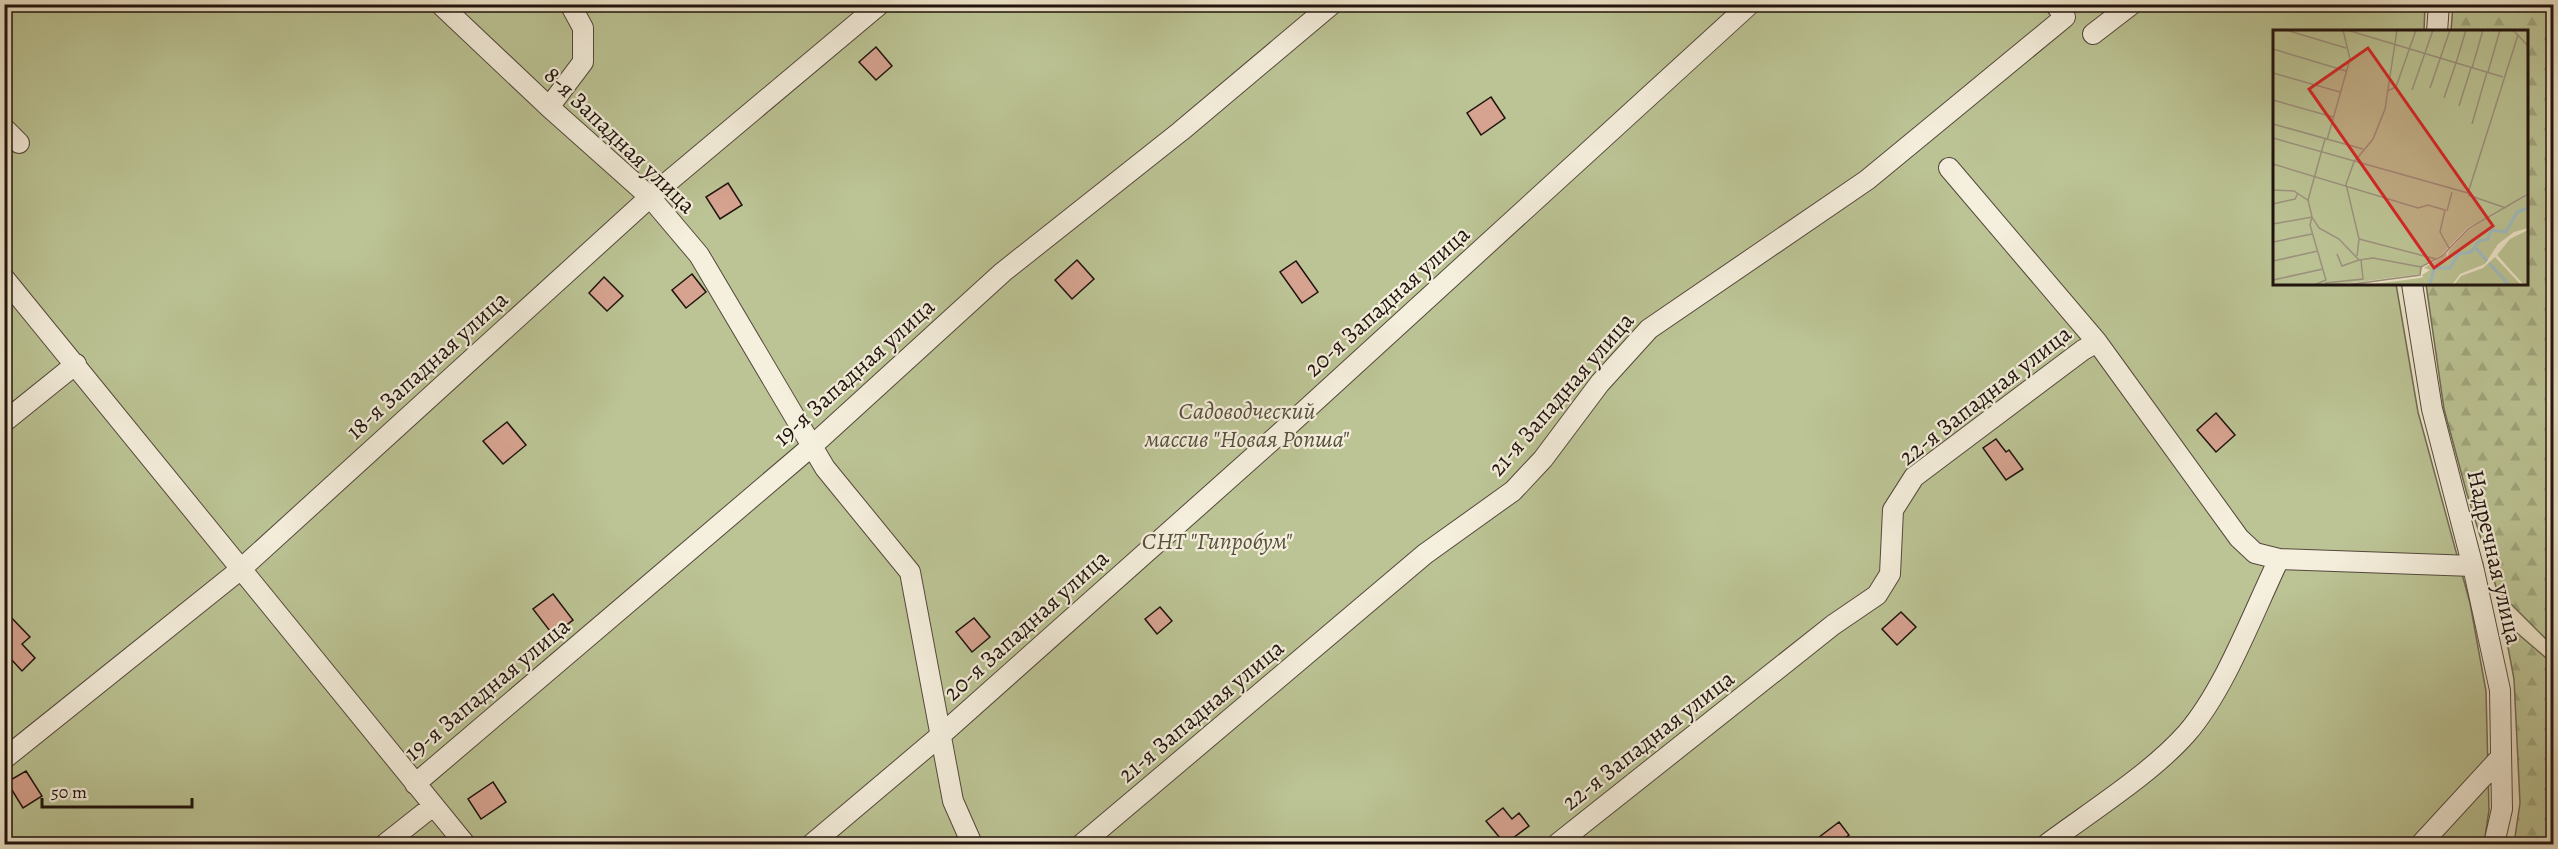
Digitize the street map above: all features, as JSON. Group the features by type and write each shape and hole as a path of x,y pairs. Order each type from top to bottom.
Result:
{"street":[{"name":"8-я Западная улица","path":"440,4 549,107 650,197 699,255 825,468 910,572 953,801 972,844"},
{"path":"549,107 583,62 583,28 570,4"},
{"name":"18-я Западная улица","path":"4,759 241,568 650,197 880,4"},
{"name":"19-я Западная улица","path":"416,784 812,446 1003,272 1180,131 1332,4"},
{"name":"20-я Западная улица","path":"812,844 941,735 1278,435 1750,4"},
{"path":"2093,34 2132,4"},
{"path":"2437,30 2439,4"},
{"name":"21-я Западная улица","path":"1082,844 1425,554 1512,491 1543,459 1600,383 1649,328 1867,180 2060,11"},
{"path":"4,128 19,142"},
{"path":"1949,168 2097,342"},
{"path":"4,278 465,844"},
{"name":"Надречная улица","path":"2412,285 2432,409 2473,566 2499,690 2502,809 2494,844"},
{"name":"22-я Западная улица","path":"1557,844 1833,625 1877,595 1890,574 1893,510 1914,477 2083,350 2097,342 2239,538 2255,552 2279,559 2473,566"},
{"path":"4,422 76,364"},
{"path":"2047,844 2144,772 2186,733 2218,688 2279,559"},
{"path":"2421,844 2501,757"},
{"path":"385,844 433,806"}],"green space":[{"name":"Садоводческий массив \"Новая Ропша\"","path":"5,5 2425,5 2424,30 2273,30 2273,285 2396,285 2418,412 2470,603 2486,691 2489,810 2484,844 5,844"},
{"path":"2453,5 2553,5 2553,646 2497,590 2467,494 2444,409 2426,285 2528,285 2528,30 2451,30"},
{"path":"2503,621 2553,664 2553,844 2514,844 2520,803 2514,679"}],"building":[{"path":"876,47 892,66 876,80 859,62"},
{"path":"1491,97 1505,118 1481,135 1467,113"},
{"path":"728,183 742,205 720,219 706,197"},
{"path":"1077,260 1094,279 1072,299 1055,280"},
{"path":"1296,261 1318,292 1302,303 1280,272"},
{"path":"692,274 706,292 686,308 672,290"},
{"path":"604,277 623,296 607,311 589,293"},
{"path":"2216,413 2235,435 2216,452 2197,430"},
{"path":"507,422 526,445 503,464 483,441"},
{"path":"1996,439 2006,452 2009,450 2023,469 2006,480 1983,448"},
{"path":"553,594 573,620 553,635 533,609"},
{"path":"1160,607 1172,621 1157,634 1145,619"},
{"path":"4,610 30,637 22,644 35,658 22,671 9,657 4,660"},
{"path":"1901,612 1916,627 1897,645 1882,629"},
{"path":"974,618 990,637 972,652 956,632"},
{"path":"26,771 42,796 23,808 7,782"},
{"path":"493,782 506,802 481,819 468,799"},
{"path":"1503,808 1512,819 1519,813 1529,826 1505,844 1486,821"},
{"path":"1839,822 1849,835 1837,844 1810,844"}],"park label":[{"name":"СНТ \"Гипробум\"","path":"1217,541"}]}
